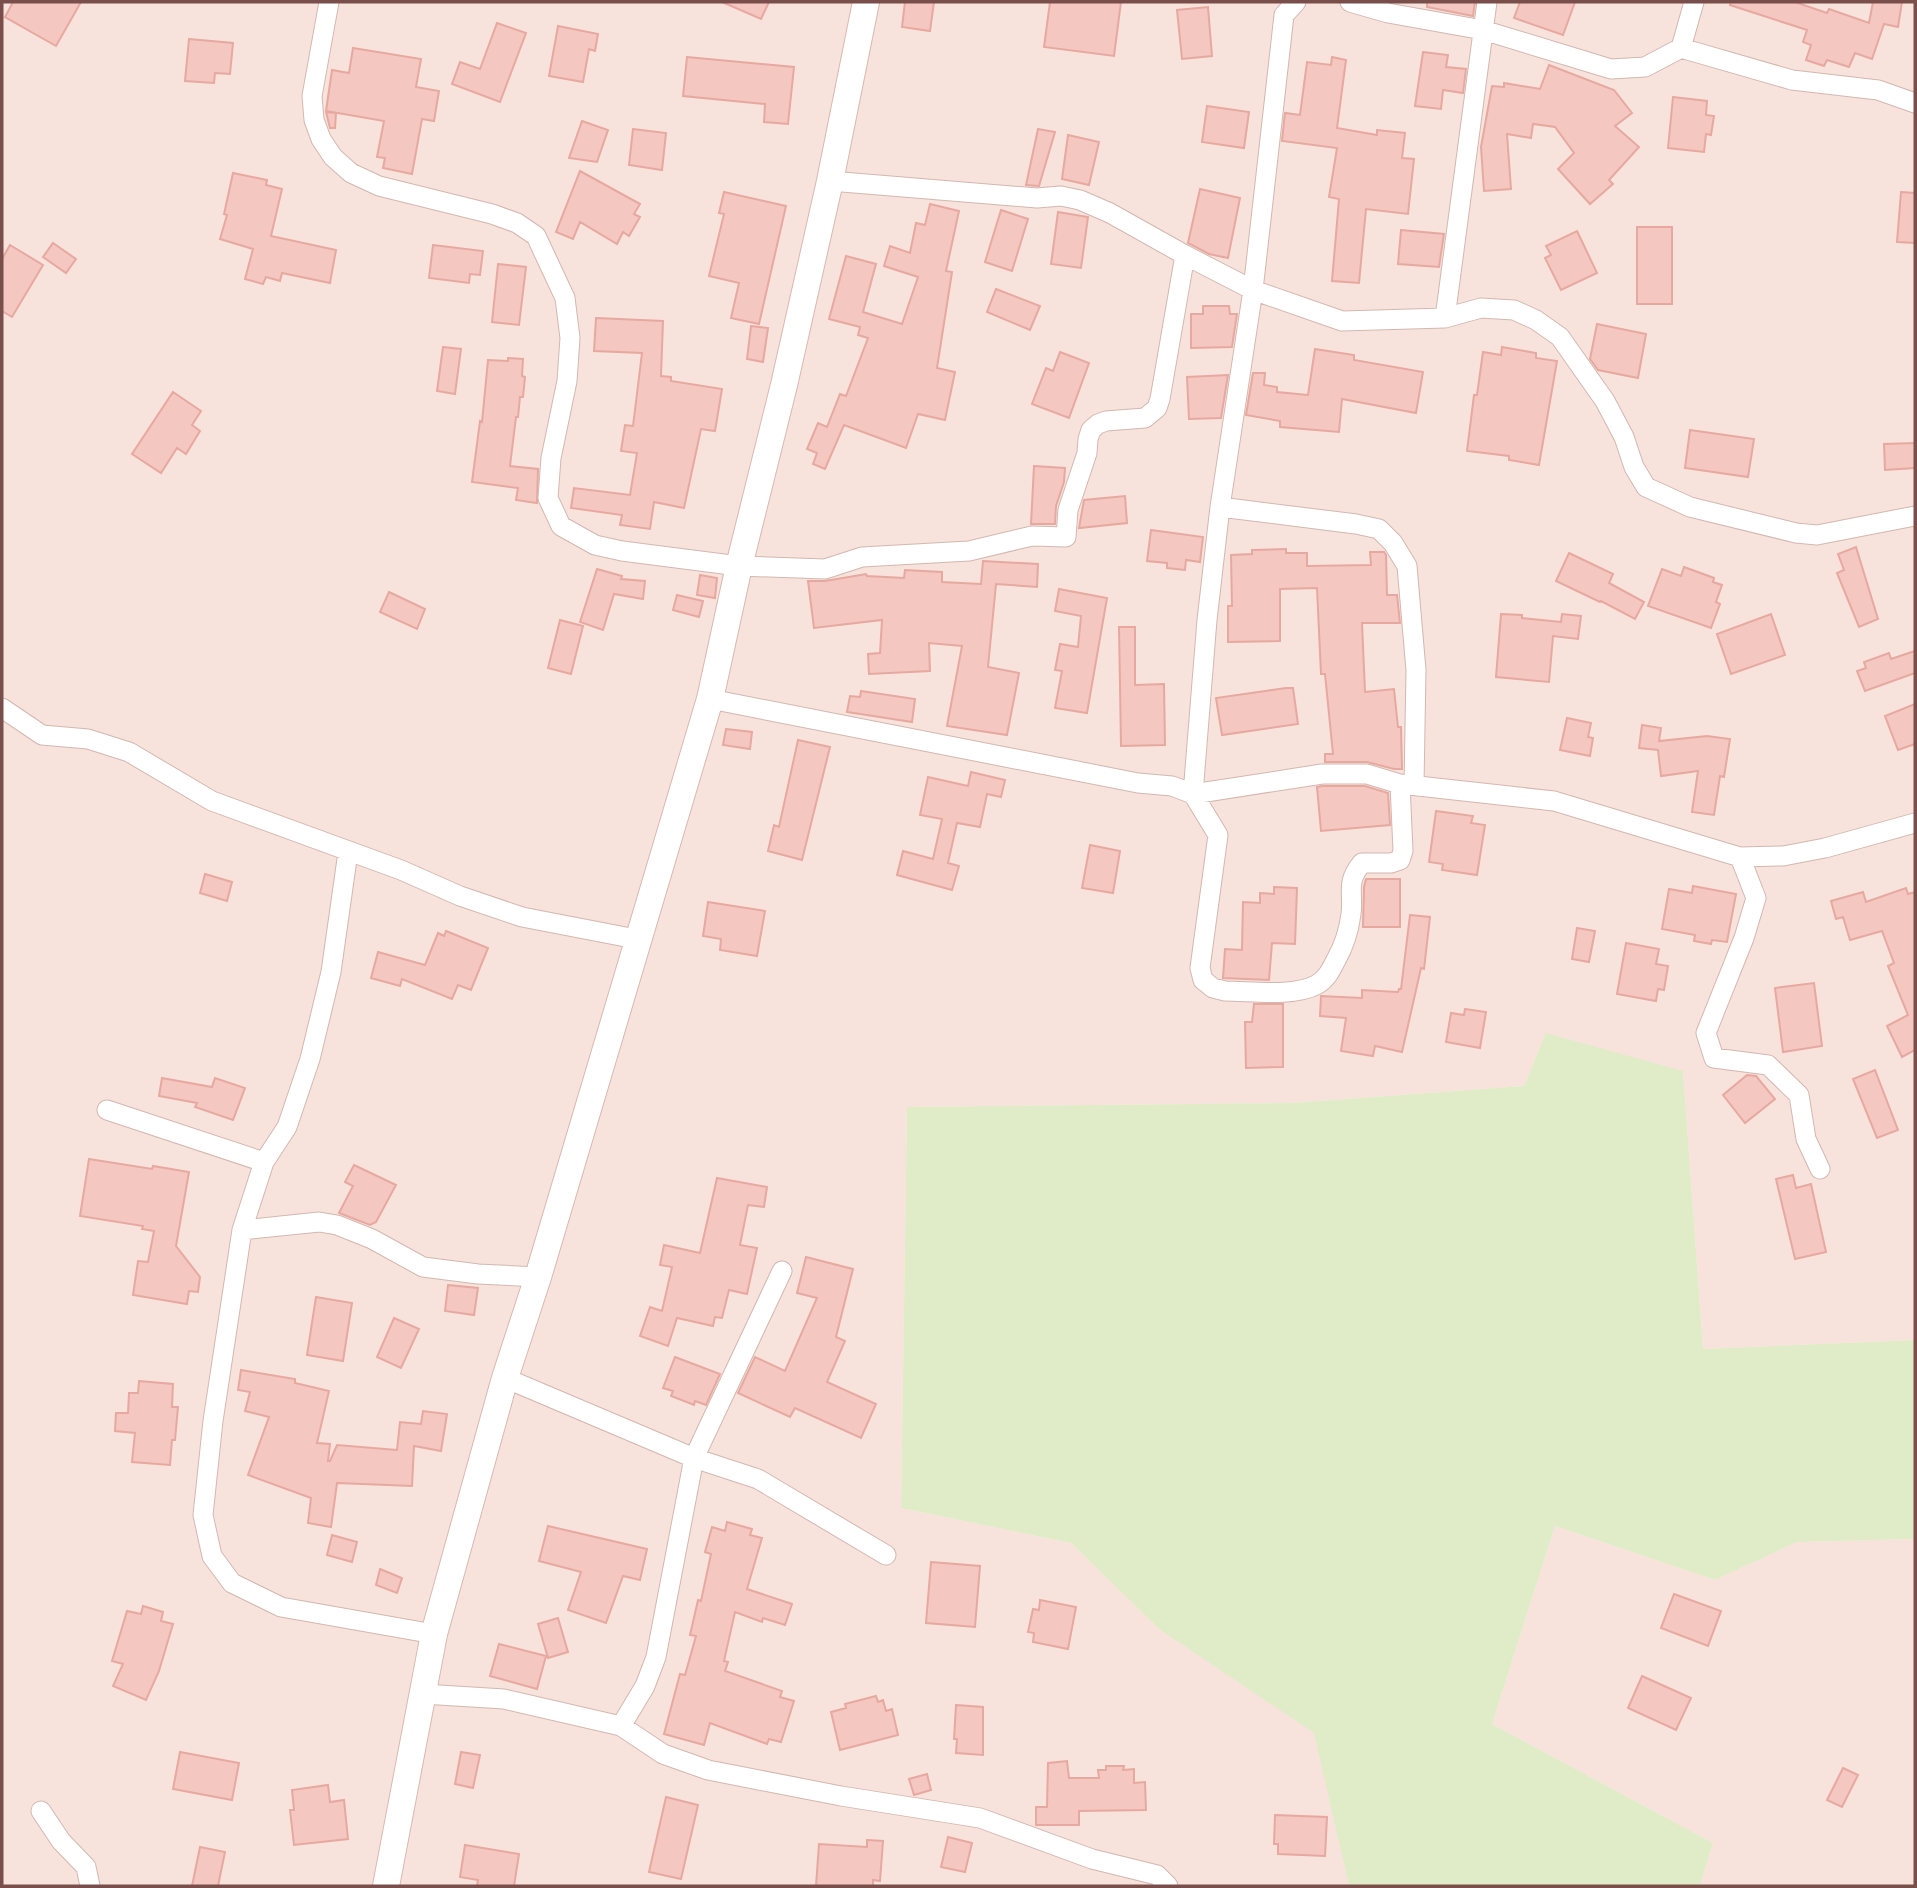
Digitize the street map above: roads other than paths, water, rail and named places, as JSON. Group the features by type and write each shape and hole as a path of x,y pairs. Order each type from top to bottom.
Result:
{"street":[{"path":"329,2 312,96 314,120 321,139 333,157 351,173 379,186 492,214 517,223 536,236 565,298 570,338 567,381 551,458 548,498 561,526 595,545 739,566 825,569 862,557 969,551 1032,536 1066,537 1068,510 1091,430 1106,421 1145,418 1157,408 1185,255"},
{"path":"386,1886 434,1634 505,1378 538,1277 636,939 710,698 830,181 866,2"},
{"path":"1220,507 1379,529 1393,542 1407,566 1416,670 1401,860 1391,863 1362,863 1349,888 1352,913 1345,945 1328,976 1316,985 1295,992 1224,992 1203,980 1200,968 1201,948 1218,835 1194,794 1207,620 1220,507 1253,290 1284,15 1296,2"},
{"path":"1350,2 1388,13 1483,30 1611,69 1645,67 1681,48 1792,80 1878,90 1915,103"},
{"path":"1445,318 1487,2"},
{"path":"1681,48 1694,2"},
{"path":"830,181 1037,198 1061,195 1080,200 1110,213 1253,290 1342,321 1445,318 1481,308 1514,310 1536,320 1560,337 1605,401 1624,437 1634,467 1646,487 1690,506 1796,533 1817,534 1915,516"},
{"path":"710,698 1138,783 1171,786 1194,794 1322,774 1367,774 1407,785 1554,800 1740,857 1783,856 1825,848 1915,823"},
{"path":"2,708 42,734 88,739 128,752 212,801 523,917 636,939"},
{"path":"348,852 331,972 310,1059 287,1127 264,1162 242,1230 203,1515 212,1556 232,1583 281,1607 434,1634"},
{"path":"1740,857 1756,898 1744,938 1706,1034 1714,1058 1769,1065 1799,1096 1806,1139 1820,1170"},
{"path":"107,1110 264,1162"},
{"path":"242,1230 319,1222 337,1225 372,1240 423,1267 478,1274 538,1277"},
{"path":"621,1726 645,1686 656,1657 694,1458 782,1271"},
{"path":"505,1378 694,1458 758,1479 886,1555"},
{"path":"423,1694 504,1699 621,1726 663,1754 708,1770 841,1796 980,1818 1092,1860 1157,1875 1168,1886"},
{"path":"41,1811 61,1841 86,1867 90,1886"}]}
